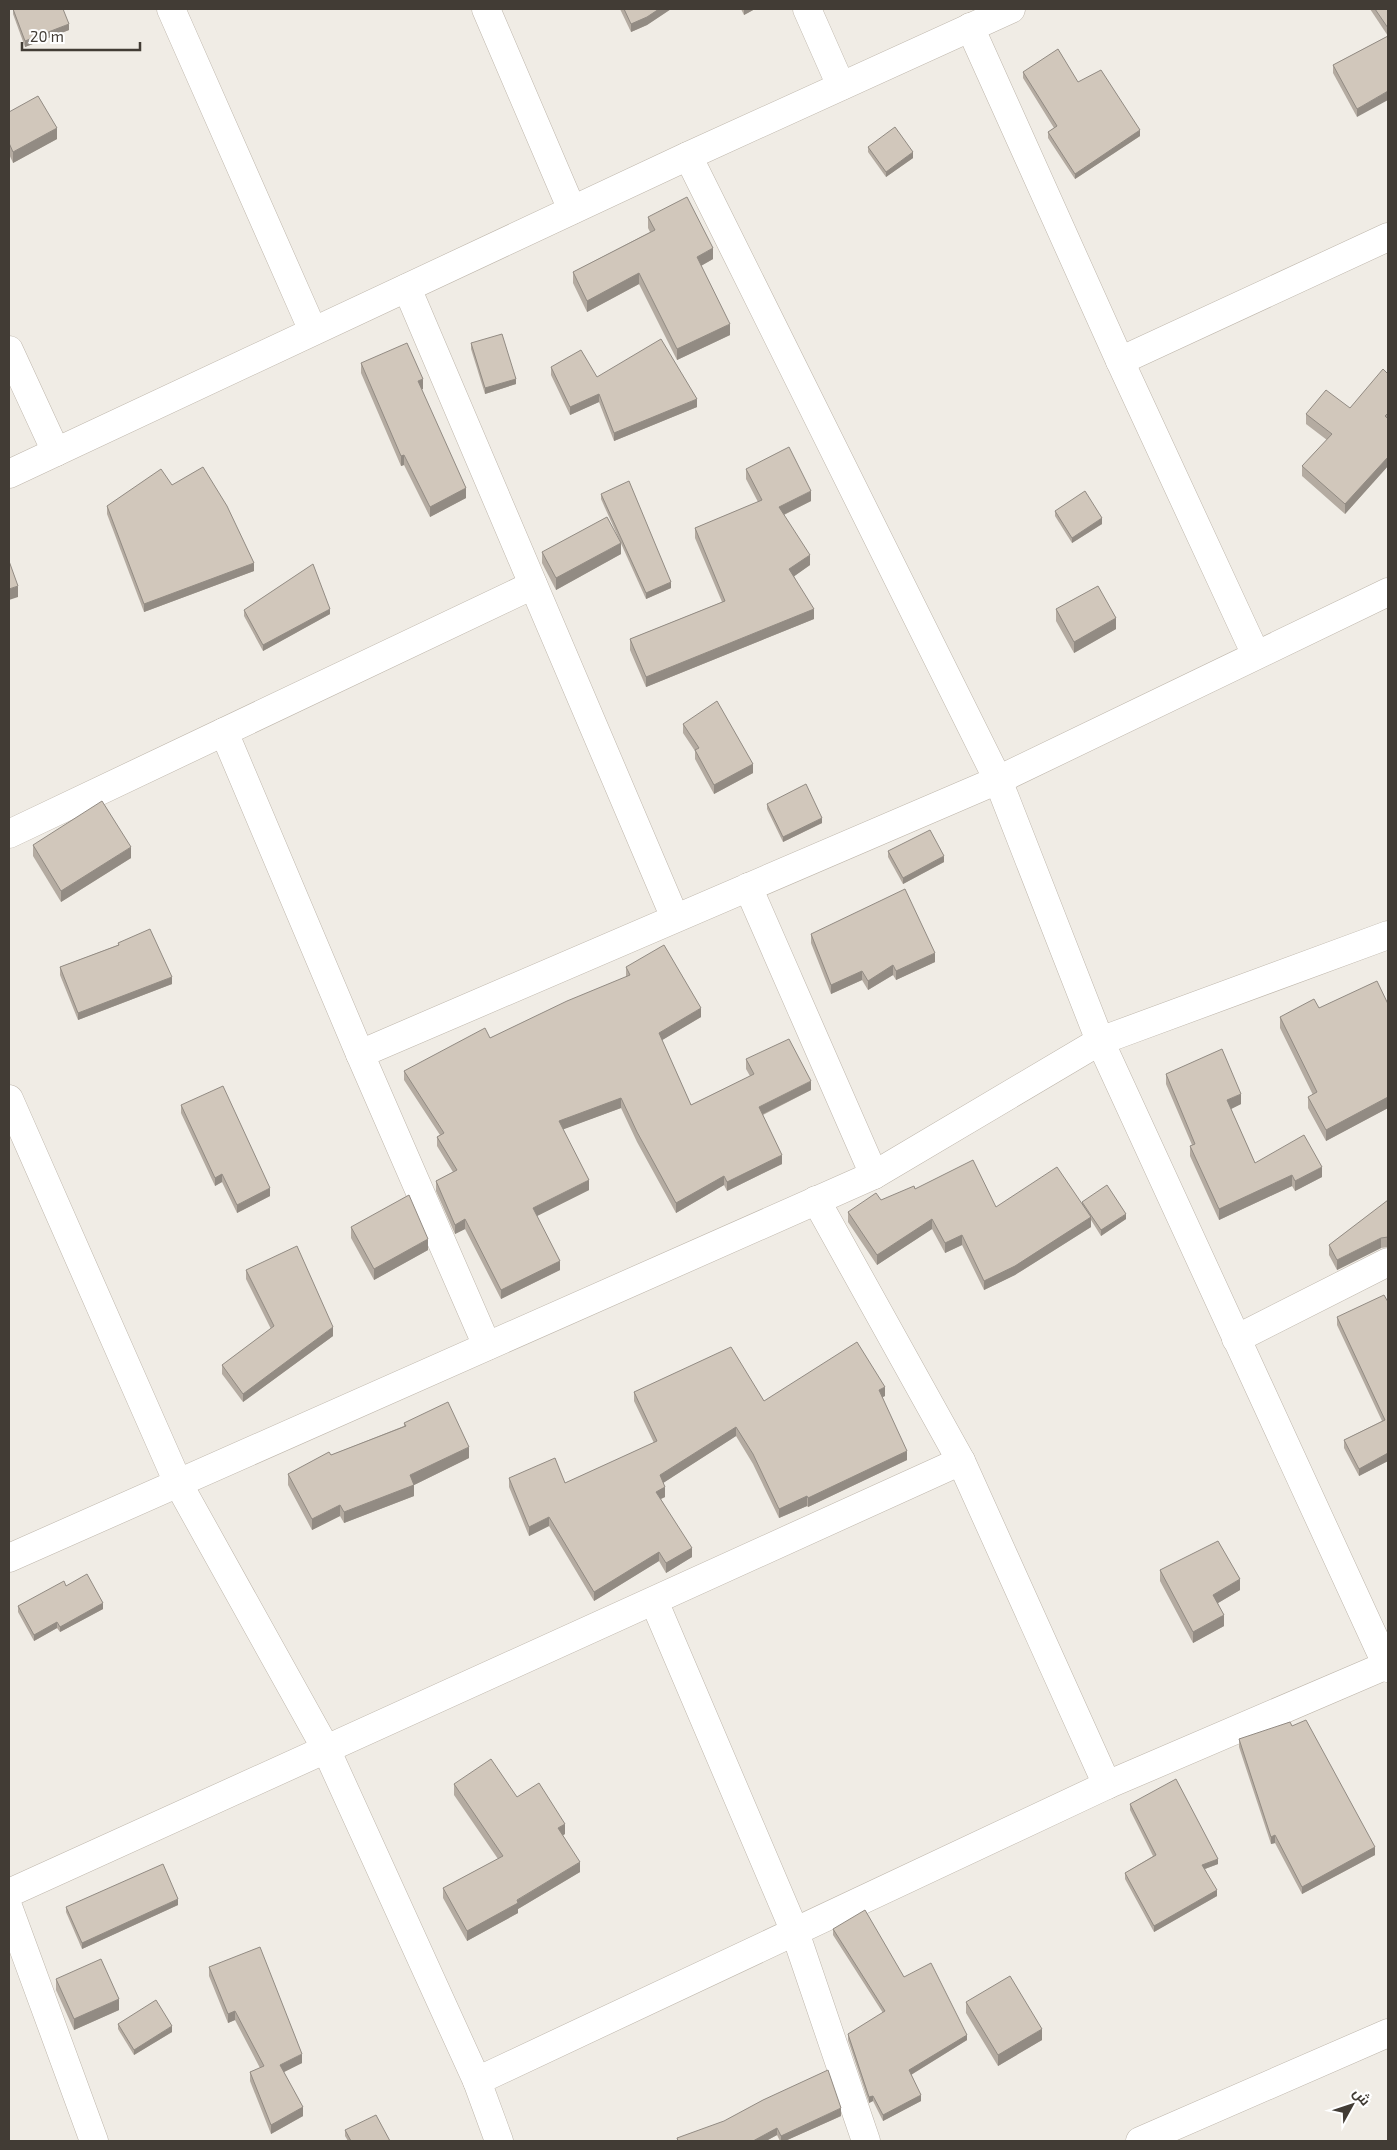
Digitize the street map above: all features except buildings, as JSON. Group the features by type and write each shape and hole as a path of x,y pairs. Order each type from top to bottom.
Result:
{"street":[{"path":"171,9 313,332"},
{"path":"486,9 572,210"},
{"path":"807,9 841,86"},
{"path":"9,474 688,156 1011,9"},
{"path":"970,28 1120,361 1256,655"},
{"path":"477,2081 1107,1785 1388,1667 1100,1041 998,780 688,156"},
{"path":"1120,361 1388,237"},
{"path":"407,288 675,918"},
{"path":"9,350 56,452"},
{"path":"9,834 533,586"},
{"path":"360,1054 998,780 1388,592"},
{"path":"224,732 360,1054 488,1346"},
{"path":"748,887 874,1174"},
{"path":"9,1558 874,1174 1100,1041 1388,935"},
{"path":"9,1100 178,1483 326,1749 477,2081 499,2141"},
{"path":"816,1200 961,1461 1107,1785"},
{"path":"1236,1339 1388,1262"},
{"path":"9,1893 961,1461"},
{"path":"654,1601 795,1932 866,2141"},
{"path":"9,1909 94,2141"},
{"path":"1140,2141 1388,2032"}]}
